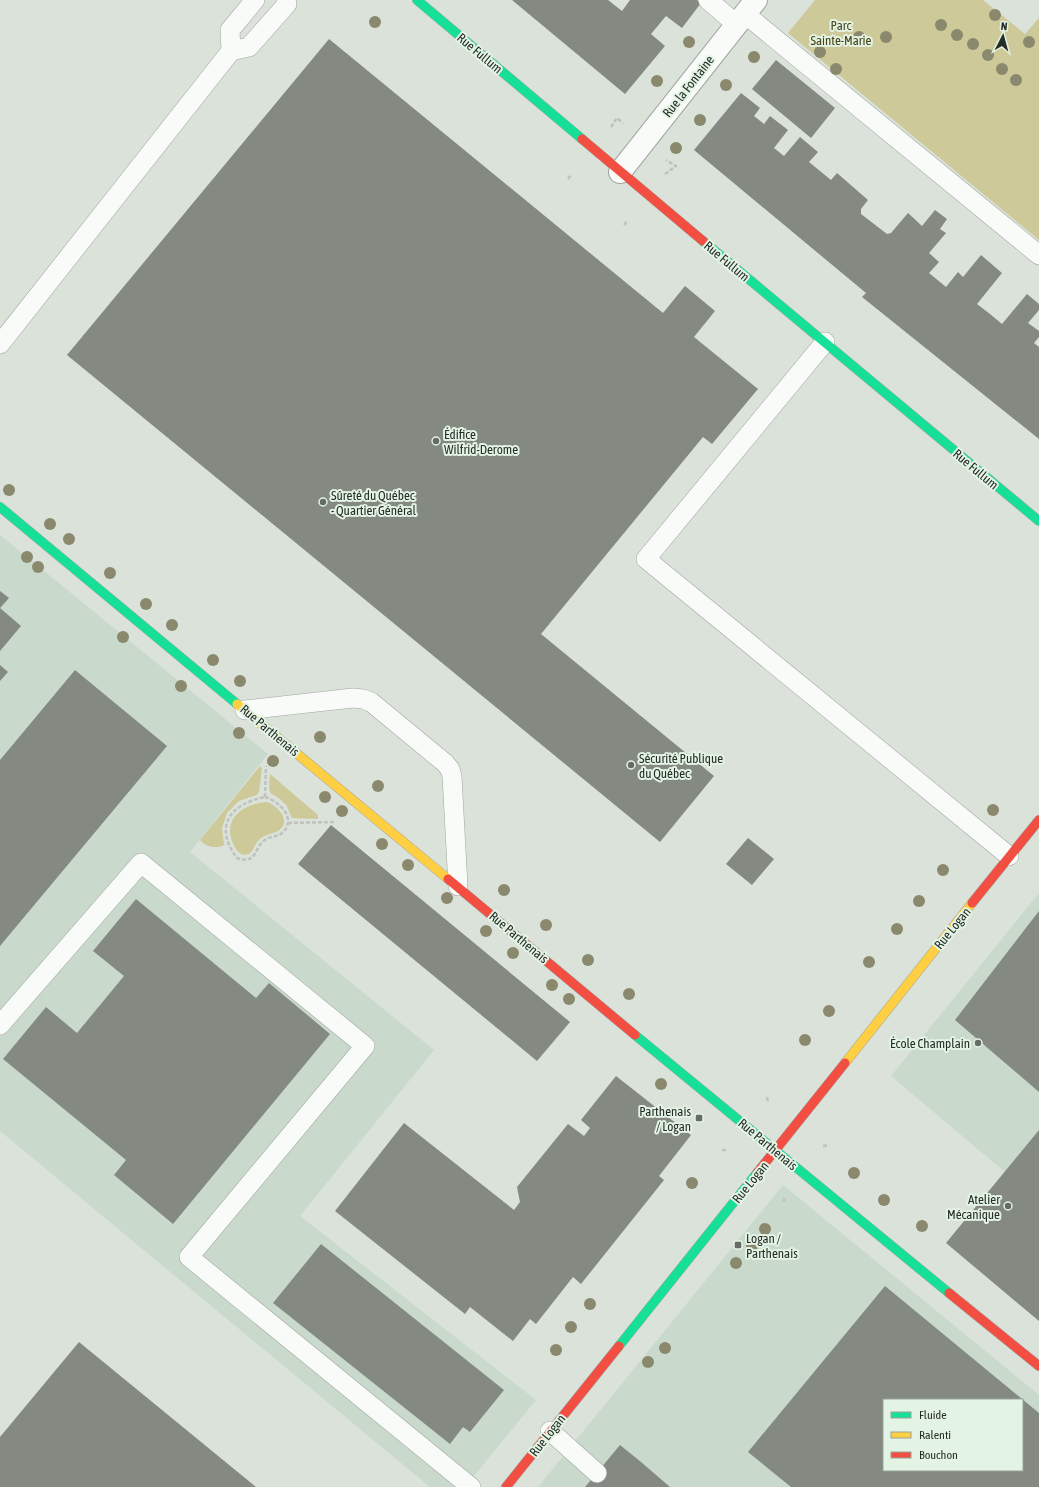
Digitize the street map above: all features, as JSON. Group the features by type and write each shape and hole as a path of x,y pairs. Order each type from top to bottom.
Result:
{"street":[{"name":"Rue Fullum","path":"417,0 620,172 1039,521"},
{"name":"Rue la Fontaine","path":"620,172 746,13"},
{"name":"Rue Parthenais","path":"0,507 775,1150 1039,1366"},
{"name":"Rue Logan","path":"506,1487 1039,820"}],"lane":[{"path":"231,51 230,30 255,0"},
{"path":"0,344 231,51 249,47 287,4 286,0"},
{"path":"708,0 746,13 1039,255"},
{"path":"824,342 646,559 1009,856"},
{"path":"245,710 353,698 363,699 371,702 439,758 450,769 452,776 458,886"},
{"path":"0,1025 141,864 365,1046 189,1257 471,1487"},
{"path":"550,1431 597,1473"}],"path":[{"path":"610,128 617,118 628,127"},
{"path":"662,158 676,166 665,174"},
{"path":"568,179 571,175"},
{"path":"624,225 627,221"},
{"path":"265,797 266,766"},
{"path":"265,797 274,800 282,806 288,818 286,829 280,835 265,840 259,845 257,853 251,858 245,860 238,858 227,840 227,821 237,807 246,802 265,797"},
{"path":"288,823 335,822"},
{"path":"767,1097 768,1102"},
{"path":"823,1146 828,1145"},
{"path":"784,1198 784,1203"}],"shaded area":[{"path":"0,535 268,754 190,852 434,1050 300,1216 536,1400 465,1487 430,1487 0,1131"},
{"name":"École Champlain","path":"1039,893 1039,1130 1005,1172 891,1076"},
{"path":"783,1185 1039,1395 1039,1487 538,1487"}],"green space":[{"name":"Parc Sainte-Marie","path":"815,0 983,0 1025,34 1039,18 1039,240 788,33"},
{"path":"260,766 262,768 259,792 257,795 239,801 227,813 222,828 224,845 214,847 208,846 202,842 200,840"},
{"path":"270,774 318,815 318,819 292,818 286,806 270,791"},
{"path":"267,802 279,810 284,819 284,823 278,831 262,837 249,854 243,855 237,850 232,841 230,830 231,823 240,812 246,808"}],"building":[{"path":"512,0 608,0 622,11 630,0 697,0 701,3 682,28 666,16 651,34 665,46 625,94"},
{"name":"Édifice Wilfrid-Derome","path":"329,39 663,313 685,286 715,311 694,337 758,389 712,444 703,437 541,634 714,776 660,842 67,355"},
{"path":"776,60 835,108 811,138 752,89"},
{"path":"741,93 760,108 754,116 764,124 770,116 788,130 774,148 784,156 800,137 818,152 809,162 831,180 837,173 868,200 861,209 861,214 887,234 891,233 908,213 922,226 935,210 947,219 940,229 946,233 929,253 939,262 929,273 946,287 958,272 963,277 981,255 1002,273 977,304 1002,324 1027,294 1039,304 1039,310 1028,323 1039,331 1039,337 1034,343 1039,347 1039,439 862,297 866,293 694,150"},
{"path":"0,591 9,598 0,608"},
{"path":"0,608 21,626 0,651"},
{"path":"0,665 8,672 0,681"},
{"path":"75,670 167,746 0,946 0,760"},
{"path":"331,825 570,1022 537,1061 298,864"},
{"path":"748,838 774,859 752,885 726,864"},
{"path":"136,899 256,998 269,983 330,1034 173,1224 114,1175 126,1160 3,1059 46,1007 77,1033 124,976 93,951"},
{"path":"1039,911 1039,1092 955,1020"},
{"path":"616,1076 691,1135 659,1176 664,1180 581,1284 573,1277 536,1324 530,1319 513,1341 470,1307 465,1314 335,1211 404,1123 514,1210 520,1202 517,1187 568,1124 584,1136 590,1128 581,1120"},
{"name":"Atelier Mécanique","path":"1039,1130 1039,1321 946,1243"},
{"path":"321,1244 504,1390 470,1432 463,1427 450,1444 273,1303"},
{"path":"885,1286 1022,1399 883,1399 883,1471 1023,1471 1023,1400 1039,1413 1039,1487 791,1487 748,1452"},
{"path":"79,1342 256,1487 0,1487 0,1437"},
{"path":"620,1445 641,1462 670,1487 585,1487"}],"traffic: fast":[{"path":"417,0 582,139"},
{"path":"703,241 1039,521"},
{"path":"0,507 237,704"},
{"path":"635,1035 949,1293"},
{"path":"619,1346 757,1173"}],"traffic: slow":[{"path":"237,704 448,879"},
{"path":"845,1063 972,903"}],"traffic: jam":[{"path":"582,139 703,241"},
{"path":"972,903 1039,820"},
{"path":"448,879 635,1035"},
{"path":"757,1173 845,1063"},
{"path":"949,1293 1039,1366"},
{"path":"506,1487 619,1346"}],"place":[{"name":"Édifice Wilfrid-Derome","path":"436,441"},
{"name":"Sûreté du Québec - Quartier Général","path":"323,502"},
{"name":"Sécurité Publique du Québec","path":"631,765"},
{"name":"École Champlain","path":"978,1043"},
{"name":"Parthenais / Logan","path":"699,1118"},
{"name":"Atelier Mécanique","path":"1008,1206"},
{"name":"Logan / Parthenais","path":"738,1245"}]}
